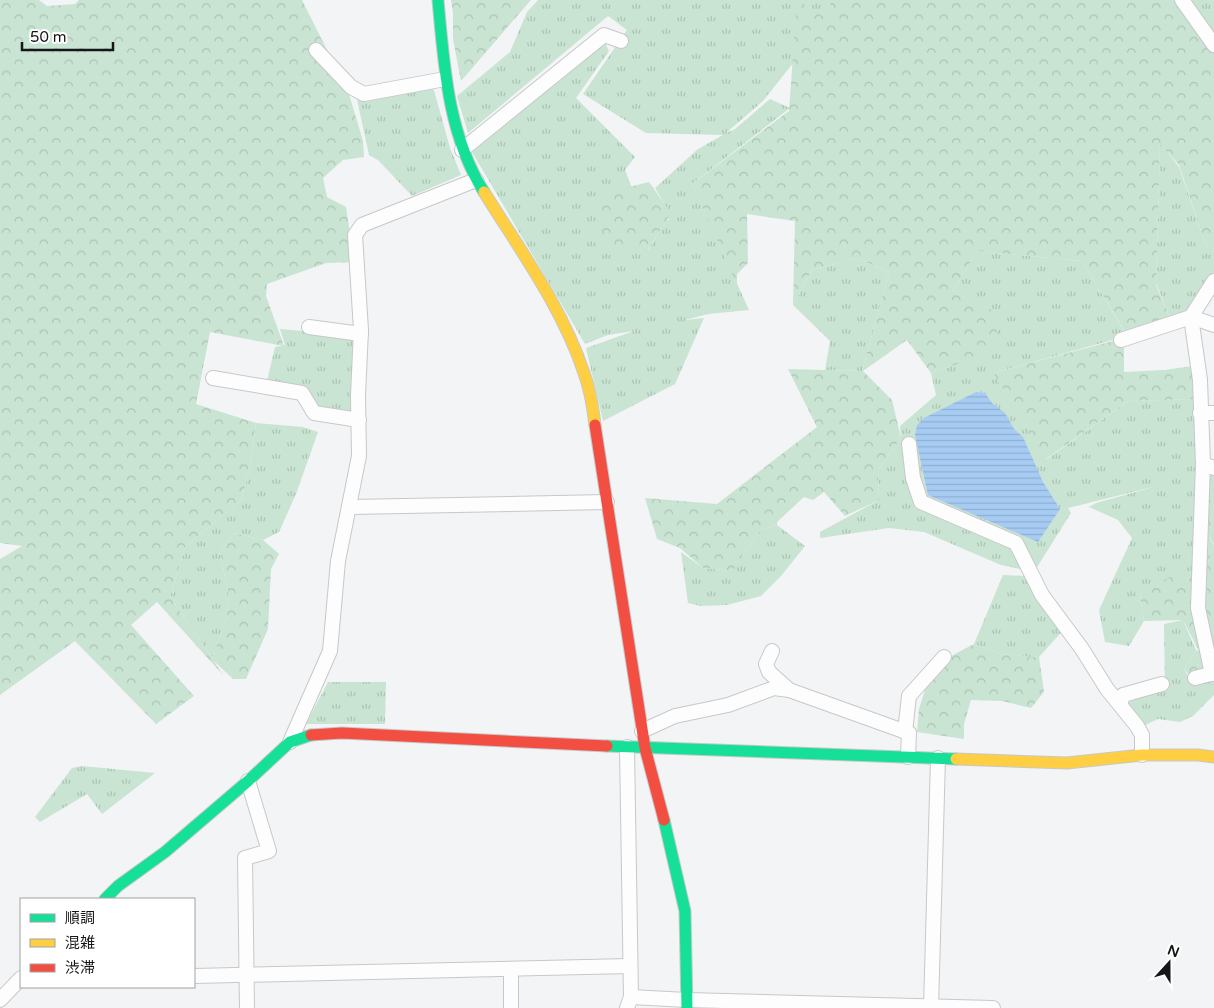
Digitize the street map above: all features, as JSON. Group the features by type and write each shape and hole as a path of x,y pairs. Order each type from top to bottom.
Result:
{"street":[{"path":"438,0 445,79 455,130 462,150 476,180 550,298 570,336 585,374 593,410 645,748 672,850 685,911 687,1004"},
{"path":"1182,0 1214,45"},
{"path":"462,150 604,36 620,41"},
{"path":"316,50 351,88 364,94 445,79"},
{"path":"106,898 118,886 165,852 248,781 290,742 330,651 338,561 360,456 358,420 361,334 360,297 354,235 362,225 476,180"},
{"path":"1195,678 1213,673 1198,608 1208,466 1207,413 1191,318 1214,281"},
{"path":"1121,340 1191,318 1214,325"},
{"path":"310,327 361,334"},
{"path":"213,378 302,393 314,413 358,420"},
{"path":"909,444 913,478 921,502 1016,543 1042,595 1082,649 1107,689 1137,726 1142,735 1142,755"},
{"path":"350,507 607,502"},
{"path":"772,651 766,664 768,672 790,690"},
{"path":"905,732 910,696 944,657"},
{"path":"1120,704 1123,695 1162,684"},
{"path":"642,731 675,716 728,705 774,688 790,690 909,733 908,758"},
{"path":"290,742 309,736 342,733 645,748 908,758 1067,762 1142,755 1198,754 1214,757"},
{"path":"627,747 629,1002 993,1008"},
{"path":"930,1007 938,758"},
{"path":"247,1008 245,858 269,851 248,781"},
{"path":"195,976 630,966"},
{"path":"511,970 511,1008"},
{"path":"0,1000 20,980"}],"green space":[{"path":"0,0 39,0 47,6 75,4 79,0 302,0 349,94 363,141 364,157 343,160 323,178 327,197 346,207 354,262 326,263 267,284 266,296 284,346 210,332 196,404 256,423 249,472 241,500 185,547 170,597 212,658 226,620 229,597 220,552 234,533 263,540 279,554 271,569 268,629 246,679 233,679 214,661 223,675 157,602 131,625 194,696 156,724 75,641 0,695 0,559 22,546 0,543"},
{"path":"451,0 531,0 461,81 453,39"},
{"path":"538,0 831,0 828,19 763,101 726,133 735,129 770,99 790,108 692,184 749,310 708,314 685,320 704,318 675,384 603,421 586,348 634,331 608,335 585,344 472,152 605,43 609,51 576,98 635,157 625,170 632,188 648,250 667,219 669,221 664,203 655,188 698,149 723,135 646,133 583,94 627,30 608,16 468,133 457,96 510,52 527,12"},
{"path":"797,0 827,19 831,0 1181,0 1214,45 1214,249 1206,246 1179,165 1160,144 1156,285 1170,318 1128,337 1082,261 977,251 953,291 996,312 998,345 958,364 931,373 907,340 863,371 892,400 901,438 878,470 879,500 845,516 824,492 813,500 804,497 777,522 777,525 761,530 733,571 703,568 680,548 657,539 645,498 717,504 817,427 788,369 862,371 889,272 857,258 812,270 793,305 795,221 747,214 748,263 737,274 737,285 692,184 789,111"},
{"path":"1184,0 1214,0 1214,42"},
{"path":"432,83 450,148 461,175 412,196 378,160 369,155 356,95"},
{"path":"1160,143 1179,167 1206,246 1214,249 1214,272 1190,313 1170,318 1156,283"},
{"path":"649,182 671,213 647,251 615,247 597,224 605,193"},
{"path":"977,251 1082,261 1127,336 993,373 1047,459 1128,401 1196,399 1200,463 1194,476 1196,476 1198,519 1214,545 1206,568 1140,594 1144,621 1129,646 1105,642 1099,610 1132,538 1118,520 1089,507 1096,503 1157,486 1068,508 1071,513 1034,572 1001,565 924,532 889,528 820,538 820,532 879,500 878,470 901,438 900,426 936,395 931,373 958,364 995,312 953,291"},
{"path":"857,258 889,272 862,371 825,370 830,341 793,305 812,270"},
{"path":"280,329 361,336 359,420 314,413 305,392 266,385 275,347 285,345"},
{"path":"1124,338 1124,372 1193,366 1196,399 1128,401 1046,459 993,373"},
{"path":"256,423 303,427 318,432 296,494 279,532 263,540 234,533 220,552 229,597 226,620 212,658 170,597 185,547 241,500 249,472"},
{"path":"1203,464 1214,469 1214,544 1198,519"},
{"path":"777,525 805,546 781,576 761,596 727,605 701,606 688,603 681,552 703,568 732,571 761,530"},
{"path":"1214,545 1214,662 1191,678 1184,669 1196,650 1199,651 1183,620 1144,621 1140,594 1175,574 1206,568"},
{"path":"1003,575 1026,576 1066,627 1039,657 1001,654 974,644"},
{"path":"1183,620 1196,650 1184,669 1191,682 1214,681 1214,695 1193,716 1180,722 1158,719 1143,726 1126,703 1165,688 1164,624"},
{"path":"974,644 1001,654 1039,657 1044,692 1031,708 1002,701 971,700 964,724 964,739 917,732 919,709 928,681 953,655"},
{"path":"328,682 386,682 385,724 306,724"},
{"path":"82,766 155,773 102,814 87,794 40,822 35,817 72,768"}],"water":[{"path":"976,392 985,393 992,403 1005,413 1014,429 1023,437 1043,482 1060,509 1038,542 928,495 915,435 917,425 924,418"}],"traffic: fast":[{"path":"438,0 446,75 455,124 462,147 484,192"},
{"path":"106,898 118,886 165,852 248,781 290,742 311,735"},
{"path":"607,746 956,759"},
{"path":"664,820 685,911 687,1008"}],"traffic: slow":[{"path":"484,192 539,280 564,325 586,379 595,425"},
{"path":"956,759 1067,763 1142,755 1198,755 1214,757"}],"traffic: jam":[{"path":"595,425 645,748 664,820"},
{"path":"311,735 342,733 607,746"}]}
